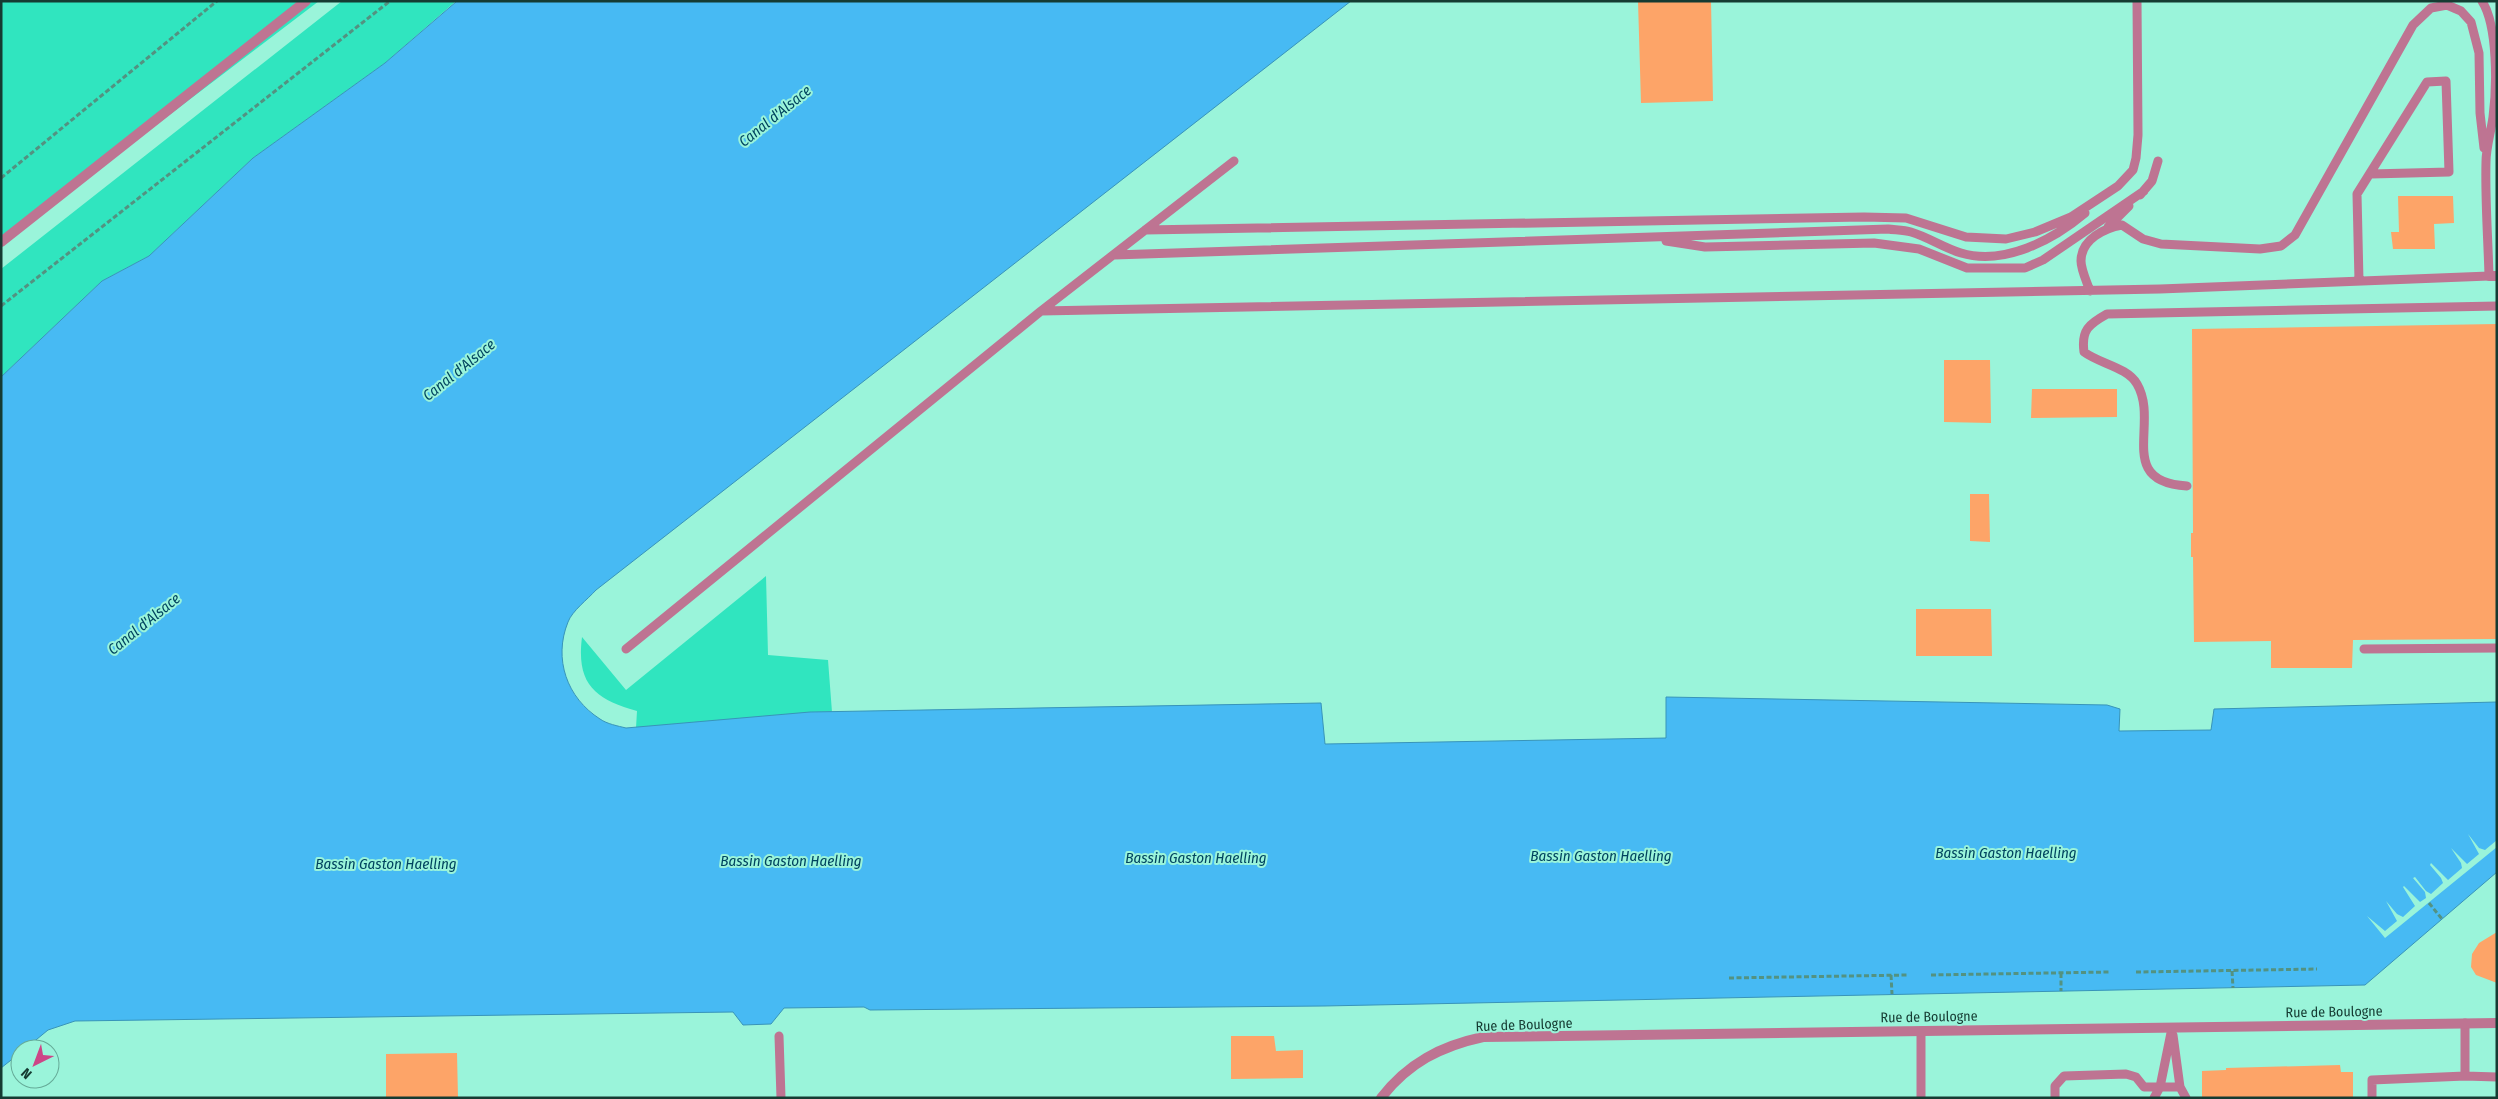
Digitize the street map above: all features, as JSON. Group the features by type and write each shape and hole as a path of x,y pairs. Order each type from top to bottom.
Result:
{"street":[{"path":"1,242 306,1"},
{"name":"Rue de Boulogne","path":"1381,1098 1405,1071 1425,1058 1456,1043 1483,1038 2497,1023"}],"lane":[{"path":"1114,255 1888,229 1910,232 1961,254 1987,256 2008,254 2064,231 2118,186 2133,170 2136,150 2137,1"},
{"path":"2482,1 2487,9 2492,26 2494,49 2493,114 2486,160"},
{"path":"1041,311 2090,291 2493,276 2486,160 2480,113 2479,53 2471,22 2461,11 2447,5 2431,8 2413,25 2295,235 2281,246 2260,249 2161,244 2143,238 2122,224 2108,227"},
{"path":"2359,281 2357,194 2427,82 2446,81 2449,172 2371,174"},
{"path":"626,648 1041,311 1234,161"},
{"path":"2090,291 2081,262 2082,252 2093,236 2108,227 2144,191 2152,181 2158,161"},
{"path":"1145,230 1864,217 1906,218 1966,237 2006,239 2035,232 2071,217 2118,186"},
{"path":"1645,237 1705,247 1874,243 1918,249 1967,268 2025,268 2043,260 2144,191"},
{"path":"2188,486 2158,480 2146,467 2142,403 2137,384 2127,374 2096,361 2084,352 2082,340 2090,323 2107,314 2497,306"},
{"path":"2364,650 2497,648"},
{"path":"2465,1023 2465,1076"},
{"path":"2154,1098 2160,1087 2172,1028"},
{"path":"2172,1028 2180,1087 2186,1098"},
{"path":"1921,1031 1921,1098"},
{"path":"779,1036 782,1098"},
{"path":"2055,1098 2055,1086 2064,1076 2126,1074 2136,1077 2144,1087 2180,1087"},
{"path":"2372,1098 2372,1080 2465,1076 2497,1077"}],"path":[{"path":"1,178 216,1"},
{"path":"1,306 390,1"},
{"path":"2429,903 2442,919"},
{"path":"2136,972 2317,969"},
{"path":"2232,971 2233,988"},
{"path":"1931,975 2110,972"},
{"path":"2061,973 2062,991"},
{"path":"1728,978 1908,975"},
{"path":"1891,976 1892,994"}],"green space":[{"path":"1,1 319,1 1,243"},
{"path":"342,1 456,1 385,63 253,158 149,256 102,281 1,377 1,269"},
{"path":"766,576 768,655 828,660 832,712 636,728 637,711 610,701 600,695 586,678 582,667 582,637 626,690"}],"water":[{"path":"457,1 1351,1 596,590 577,609 568,622 562,650 563,663 571,689 579,700 600,719 613,725 626,728 810,712 1321,703 1325,744 1666,738 1666,697 2107,705 2120,709 2119,731 2211,730 2214,709 2497,702 2497,872 2365,985 1324,1006 870,1010 864,1007 784,1008 771,1024 743,1025 733,1012 75,1021 48,1030 37,1039 10,1039 10,1061 1,1068 1,377 102,281 149,256 253,158 385,63"}],"pier":[{"path":"2468,834 2479,848 2485,850 2497,840 2497,847 2385,938 2367,916 2385,931 2397,921 2386,901 2397,914 2403,917 2415,906 2404,886 2420,902 2426,898 2425,892 2413,878 2415,877 2426,891 2431,894 2443,883 2430,865 2431,863 2448,880 2462,868 2461,863 2451,848 2467,864 2479,854"}],"building":[{"path":"1638,1 1711,1 1713,101 1641,103"},
{"path":"2398,196 2453,196 2454,223 2434,224 2435,249 2393,249 2391,232 2399,232"},
{"path":"2497,324 2497,639 2353,640 2352,668 2271,668 2271,641 2194,642 2193,557 2191,557 2191,533 2193,533 2192,329"},
{"path":"1944,360 1990,360 1991,423 1944,422"},
{"path":"2032,389 2117,389 2117,417 2031,418"},
{"path":"1970,494 1989,494 1990,542 1970,541"},
{"path":"1916,609 1991,609 1992,656 1916,656"},
{"path":"2497,932 2497,983 2476,975 2471,967 2472,954 2479,943"},
{"path":"1231,1036 1274,1036 1276,1051 1303,1050 1303,1078 1231,1079"},
{"path":"457,1053 458,1098 386,1098 386,1054"},
{"path":"2340,1065 2341,1072 2353,1072 2353,1098 2202,1098 2202,1071 2226,1070 2226,1068"}],"water label":[{"name":"Canal d'Alsace","path":"775,116"},
{"name":"Canal d'Alsace","path":"459,370"},
{"name":"Canal d'Alsace","path":"144,624"},
{"name":"Bassin Gaston Haelling","path":"2006,853"},
{"name":"Bassin Gaston Haelling","path":"1601,856"},
{"name":"Bassin Gaston Haelling","path":"1196,858"},
{"name":"Bassin Gaston Haelling","path":"791,861"},
{"name":"Bassin Gaston Haelling","path":"386,864"}]}
